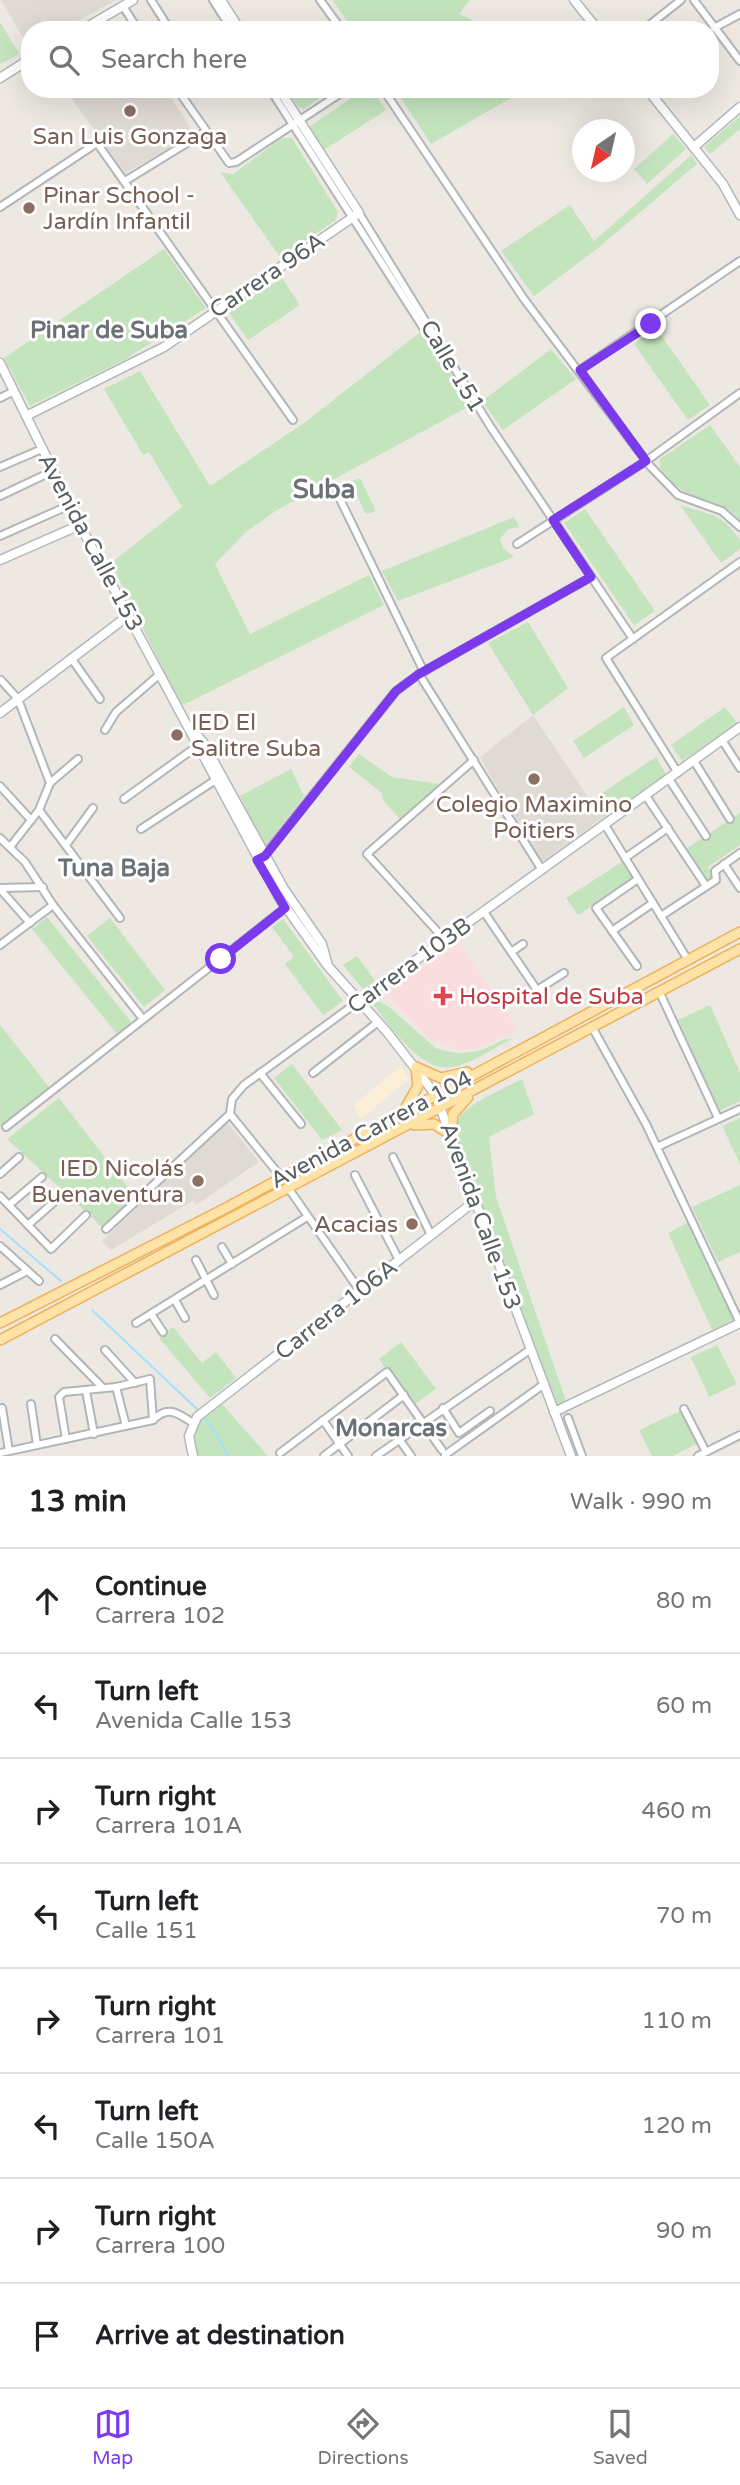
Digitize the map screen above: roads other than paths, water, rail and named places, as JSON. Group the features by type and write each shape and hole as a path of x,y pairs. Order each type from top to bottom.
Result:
{"main road":[{"name":"Avenida Carrera 104","path":"0,1323 188,1228 740,932"},
{"name":"Avenida Carrera 104","path":"0,1340 740,949"},
{"path":"403,1111 418,1086 416,1067 441,1077 488,1065"},
{"path":"405,1126 430,1123 451,1135 452,1118 457,1109 478,1088"}],"street":[{"path":"97,21 133,0"},
{"path":"151,0 164,21"},
{"path":"213,0 226,21"},
{"path":"221,0 234,21"},
{"path":"320,0 335,21"},
{"path":"574,0 591,21"},
{"path":"654,21 681,0"},
{"path":"694,0 710,21"},
{"path":"122,6 132,21"},
{"path":"719,26 740,14"},
{"path":"719,33 740,61"},
{"path":"0,78 21,65"},
{"path":"183,98 229,163 236,162 332,98"},
{"name":"Calle 151","path":"277,98 296,122 490,426 633,639"},
{"name":"Calle 151","path":"284,98 296,122"},
{"path":"389,98 524,299 646,461 673,491 722,511 740,527"},
{"path":"654,98 737,204 740,215"},
{"path":"694,147 740,107"},
{"path":"125,181 205,132"},
{"path":"0,207 97,143 293,419"},
{"name":"Calle 151","path":"356,215 424,329"},
{"name":"Carrera 96A","path":"26,416 156,351 356,215"},
{"path":"580,370 740,261"},
{"name":"Avenida Calle 153","path":"0,363 80,525 196,747 261,858 322,944 327,965"},
{"path":"0,398 14,391"},
{"path":"517,544 646,461 740,393"},
{"path":"0,467 42,449"},
{"path":"0,496 53,471"},
{"path":"337,493 421,673 542,870"},
{"path":"0,536 70,505"},
{"path":"0,560 80,525"},
{"path":"678,773 606,658 740,562"},
{"path":"261,858 390,696 421,673 591,577"},
{"path":"0,713 129,615"},
{"path":"71,658 100,699"},
{"path":"105,730 116,712 160,674"},
{"path":"1,680 18,699 50,783"},
{"name":"Avenida Calle 153","path":"183,719 203,742 285,908 327,965 416,1067 435,1094 570,1456"},
{"name":"Carrera 103B","path":"106,1229 230,1114 236,1093 260,1073 740,727"},
{"path":"722,740 740,768"},
{"path":"124,799 196,747"},
{"path":"10,847 39,810 50,783 78,759"},
{"path":"446,941 367,854 474,760"},
{"path":"694,761 730,820"},
{"path":"669,779 706,836"},
{"path":"142,829 214,780"},
{"path":"0,786 31,820"},
{"path":"646,796 706,886"},
{"path":"66,845 93,808"},
{"path":"39,810 120,918"},
{"path":"605,825 688,960"},
{"path":"625,858 668,828"},
{"path":"0,838 43,887 53,905 143,1020"},
{"path":"661,916 716,880 715,871 740,853"},
{"path":"724,864 740,888"},
{"path":"637,966 596,907 638,879"},
{"path":"0,889 43,887"},
{"path":"0,889 30,922"},
{"path":"612,931 653,903"},
{"path":"0,945 53,905"},
{"path":"6,1127 285,908"},
{"path":"484,912 537,990 564,973"},
{"path":"511,952 523,944"},
{"path":"659,992 718,1118"},
{"path":"313,1073 378,1022"},
{"path":"554,1412 740,1323 657,1147 592,1027"},
{"path":"260,1073 301,1124"},
{"path":"657,1147 740,1109"},
{"path":"230,1114 281,1177"},
{"path":"0,1174 19,1157"},
{"path":"393,1157 431,1235"},
{"path":"355,1175 399,1260"},
{"path":"9,1205 42,1177"},
{"path":"289,1189 360,1290"},
{"path":"29,1225 62,1195"},
{"path":"0,1196 51,1248 86,1214"},
{"name":"Carrera 106A","path":"195,1420 475,1201"},
{"path":"136,1322 307,1217"},
{"path":"222,1247 232,1264"},
{"path":"1,1249 39,1280"},
{"path":"196,1260 214,1295"},
{"path":"0,1285 27,1271"},
{"path":"175,1300 185,1318"},
{"path":"151,1314 163,1332"},
{"path":"55,1339 103,1388"},
{"path":"376,1456 531,1349"},
{"path":"105,1350 135,1383"},
{"path":"280,1453 387,1372 443,1453 544,1384"},
{"path":"66,1439 60,1397 64,1392 116,1387 150,1379 153,1420"},
{"path":"116,1387 126,1426"},
{"path":"86,1391 94,1434"},
{"path":"324,1456 404,1395"},
{"path":"31,1404 37,1445"},
{"path":"2,1408 9,1451"},
{"path":"443,1408 459,1433 490,1412"},
{"path":"684,1409 706,1452"},
{"path":"0,1453 153,1420 163,1412 172,1411 195,1420 189,1436 193,1456"},
{"path":"568,1418 582,1456"},
{"path":"323,1420 348,1456"},
{"path":"698,1456 740,1435"},
{"path":"399,1439 411,1456"}],"waterway":[{"path":"0,1229 61,1281"},
{"path":"92,1310 198,1410"},
{"path":"205,1417 229,1456"}],"place":[{"name":"San Luis Gonzaga","path":"130,111"},
{"name":"Pinar School - Jardín Infantil","path":"29,208"},
{"name":"IED El Salitre Suba","path":"177,735"},
{"name":"Colegio Maximino Poitiers","path":"534,779"},
{"name":"Hospital de Suba","path":"443,996"},
{"name":"IED Nicolás Buenaventura","path":"198,1181"},
{"name":"Acacias","path":"412,1224"}],"district":[{"name":"Pinar de Suba","path":"109,330"},
{"name":"Suba","path":"324,489"},
{"name":"Tuna Baja","path":"114,868"},
{"name":"Monarcas","path":"391,1428"}]}
